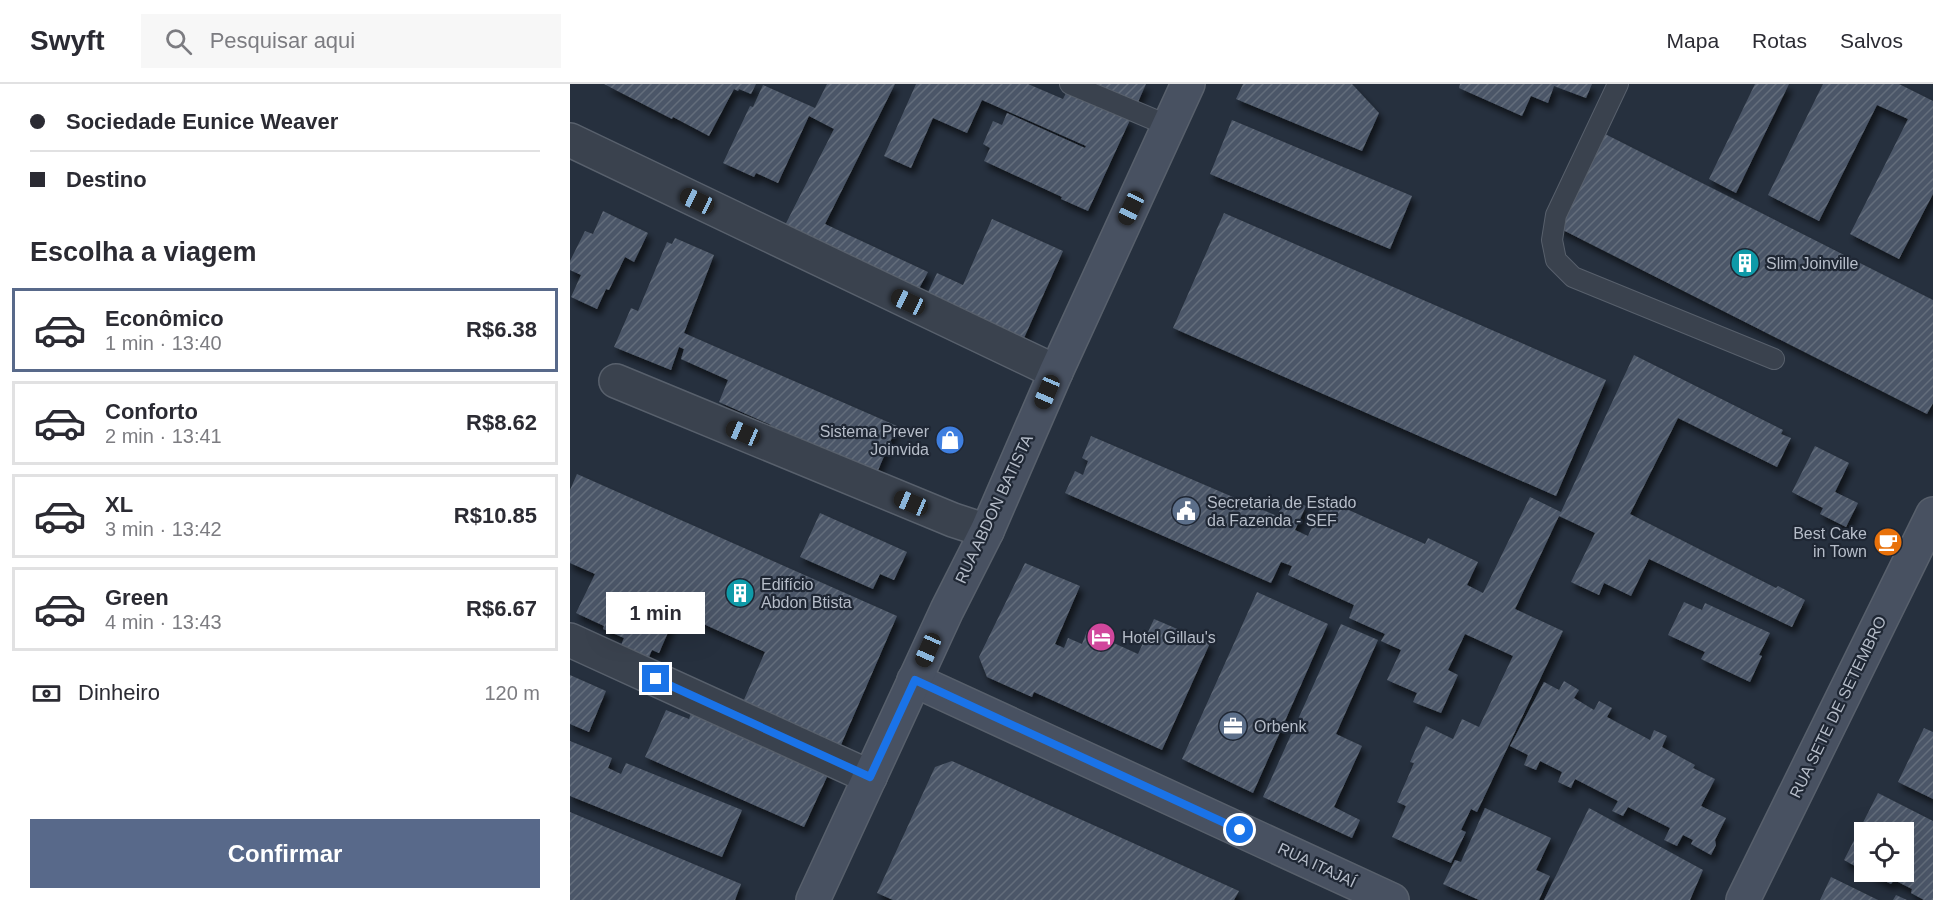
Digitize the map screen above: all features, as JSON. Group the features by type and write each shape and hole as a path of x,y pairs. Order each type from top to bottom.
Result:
{"main road":[{"name":"RUA ABDON BATISTA","path":"813,900 947,610 987,531 1056,372 1188,84"},
{"name":"RUA SETE DE SETEMBRO","path":"1743,900 1933,514"},
{"name":"RUA ITAJAÍ","path":"915,680 1392,900"}],"street":[{"path":"570,140 1056,372"},
{"path":"616,381 953,520 987,531"},
{"path":"570,640 870,777"}],"lane":[{"path":"1070,84 1169,126"},
{"path":"1618,84 1556,215 1552,240 1556,260 1573,277 1774,359"}],"building":[{"path":"604,84 756,84 751,94 734,89 709,136"},
{"path":"827,84 895,84 825,224 928,272 914,298 780,235 834,129 809,116 778,183 756,173 754,177 723,163 750,106 753,107 763,85 815,108"},
{"path":"916,84 1028,84 1063,99 1066,93 1130,120 1088,211 984,161 990,148 983,144 993,121 1002,125 1007,113 1085,148 1086,146 982,100 967,133 933,118 911,168 884,156"},
{"path":"1097,84 1146,84 1138,102"},
{"path":"1243,84 1352,84 1379,113 1362,151 1236,99"},
{"path":"1460,84 1592,84 1586,98 1554,86 1548,103 1531,96 1522,116 1459,88"},
{"path":"1755,84 1789,84 1736,193 1709,179"},
{"path":"1823,84 1899,84 1933,101 1933,194 1899,259 1850,234 1908,119 1877,105 1819,221 1768,195"},
{"path":"1232,120 1412,196 1390,249 1210,174"},
{"name":"Slim Joinville","path":"1605,134 1933,300 1933,403 1927,414 1557,227"},
{"path":"603,211 648,233 634,262 625,257 597,309 571,297 581,275 570,270 570,261 585,231 593,234"},
{"path":"1224,213 1606,380 1556,496 1173,328"},
{"path":"992,219 1063,251 1020,347 923,303 937,273 963,285"},
{"path":"675,238 714,255 684,333 897,426 873,482 770,427 771,425 719,402 728,380 681,359 684,349 679,347 671,370 614,347 631,308 638,311 667,242 672,244"},
{"path":"1634,355 1783,430 1781,434 1791,438 1777,467 1678,418 1630,514 1776,588 1778,586 1805,600 1792,627 1649,559 1631,596 1604,583 1599,595 1571,582 1595,533 1559,516 1515,609 1563,631 1477,812 1471,809 1461,830 1466,832 1451,863 1392,837 1406,806 1397,802 1414,763 1410,762 1426,726 1453,739 1462,719 1479,727 1513,656 1465,634 1448,670 1458,675 1441,713 1413,702 1417,693 1387,680 1401,650 1381,641 1385,634 1349,618 1354,605 1288,575 1292,566 1281,562 1271,583 1065,493 1075,471 1083,475 1088,461 1082,458 1091,436 1277,516 1286,497 1306,506 1295,530 1308,536 1324,499 1425,544 1428,538 1478,562 1467,585 1483,593 1530,497 1561,512"},
{"path":"1815,446 1849,463 1835,492 1858,503 1846,527 1820,514 1823,508 1792,492"},
{"name":"Edifício Abdon Btista","path":"577,474 897,616 837,754 739,711 765,652 677,612 659,653 652,650 649,657 621,645 624,638 576,613 595,574 570,563 570,490"},
{"path":"820,513 907,552 894,580 880,574 873,589 800,557"},
{"path":"1025,563 1080,586 1055,644 1064,648 1068,638 1082,644 1087,631 1138,654 1154,619 1210,643 1162,750 1034,692 1032,697 987,677 979,657"},
{"path":"1257,592 1328,624 1253,793 1182,759"},
{"path":"1684,602 1702,610 1705,603 1770,633 1759,655 1762,656 1750,682 1701,659 1705,652 1668,635"},
{"path":"1341,624 1378,640 1336,734 1362,746 1334,807 1360,820 1352,838 1263,797"},
{"path":"570,675 606,691 589,732 570,724"},
{"path":"1564,681 1579,690 1574,698 1594,710 1599,701 1612,708 1607,717 1650,740 1654,730 1667,736 1662,747 1695,765 1693,768 1715,779 1701,806 1726,818 1715,840 1716,845 1711,855 1691,844 1693,840 1683,835 1677,846 1664,840 1670,828 1628,807 1623,816 1612,811 1618,801 1575,779 1571,788 1558,782 1562,772 1540,761 1536,770 1524,765 1528,755 1510,746 1544,682 1559,690"},
{"path":"694,704 832,766 804,827 645,757 666,710 689,719"},
{"path":"1924,728 1933,732 1933,799 1898,782"},
{"path":"570,741 612,758 608,768 621,774 626,763 742,810 722,857 570,796"},
{"path":"952,761 1239,891 1234,900 893,900 877,893 935,767"},
{"path":"1878,793 1933,821 1933,900 1924,900 1911,893 1912,889 1898,882 1914,882 1914,822 1863,822"},
{"path":"1485,808 1551,838 1536,870 1550,876 1539,900 1479,900 1443,884 1455,860 1461,862"},
{"path":"1589,808 1703,870 1690,900 1544,900"},
{"path":"570,812 741,884 735,900 570,900"},
{"path":"1854,840 1854,866 1844,860"},
{"path":"1831,877 1878,900 1820,900"},
{"path":"1896,895 1907,900 1893,900"}],"place":[{"name":"Slim Joinville","path":"1745,263"},
{"name":"Sistema Prever Joinvida","path":"950,440"},
{"name":"Secretaria de Estado da Fazenda - SEF","path":"1186,511"},
{"name":"Best Cake in Town","path":"1888,542"},
{"name":"Edifício Abdon Btista","path":"740,593"},
{"name":"Hotel Gillau's","path":"1101,637"},
{"name":"Orbenk","path":"1233,726"}],"route":[{"path":"656,679 870,777 915,680 1240,830"}]}
